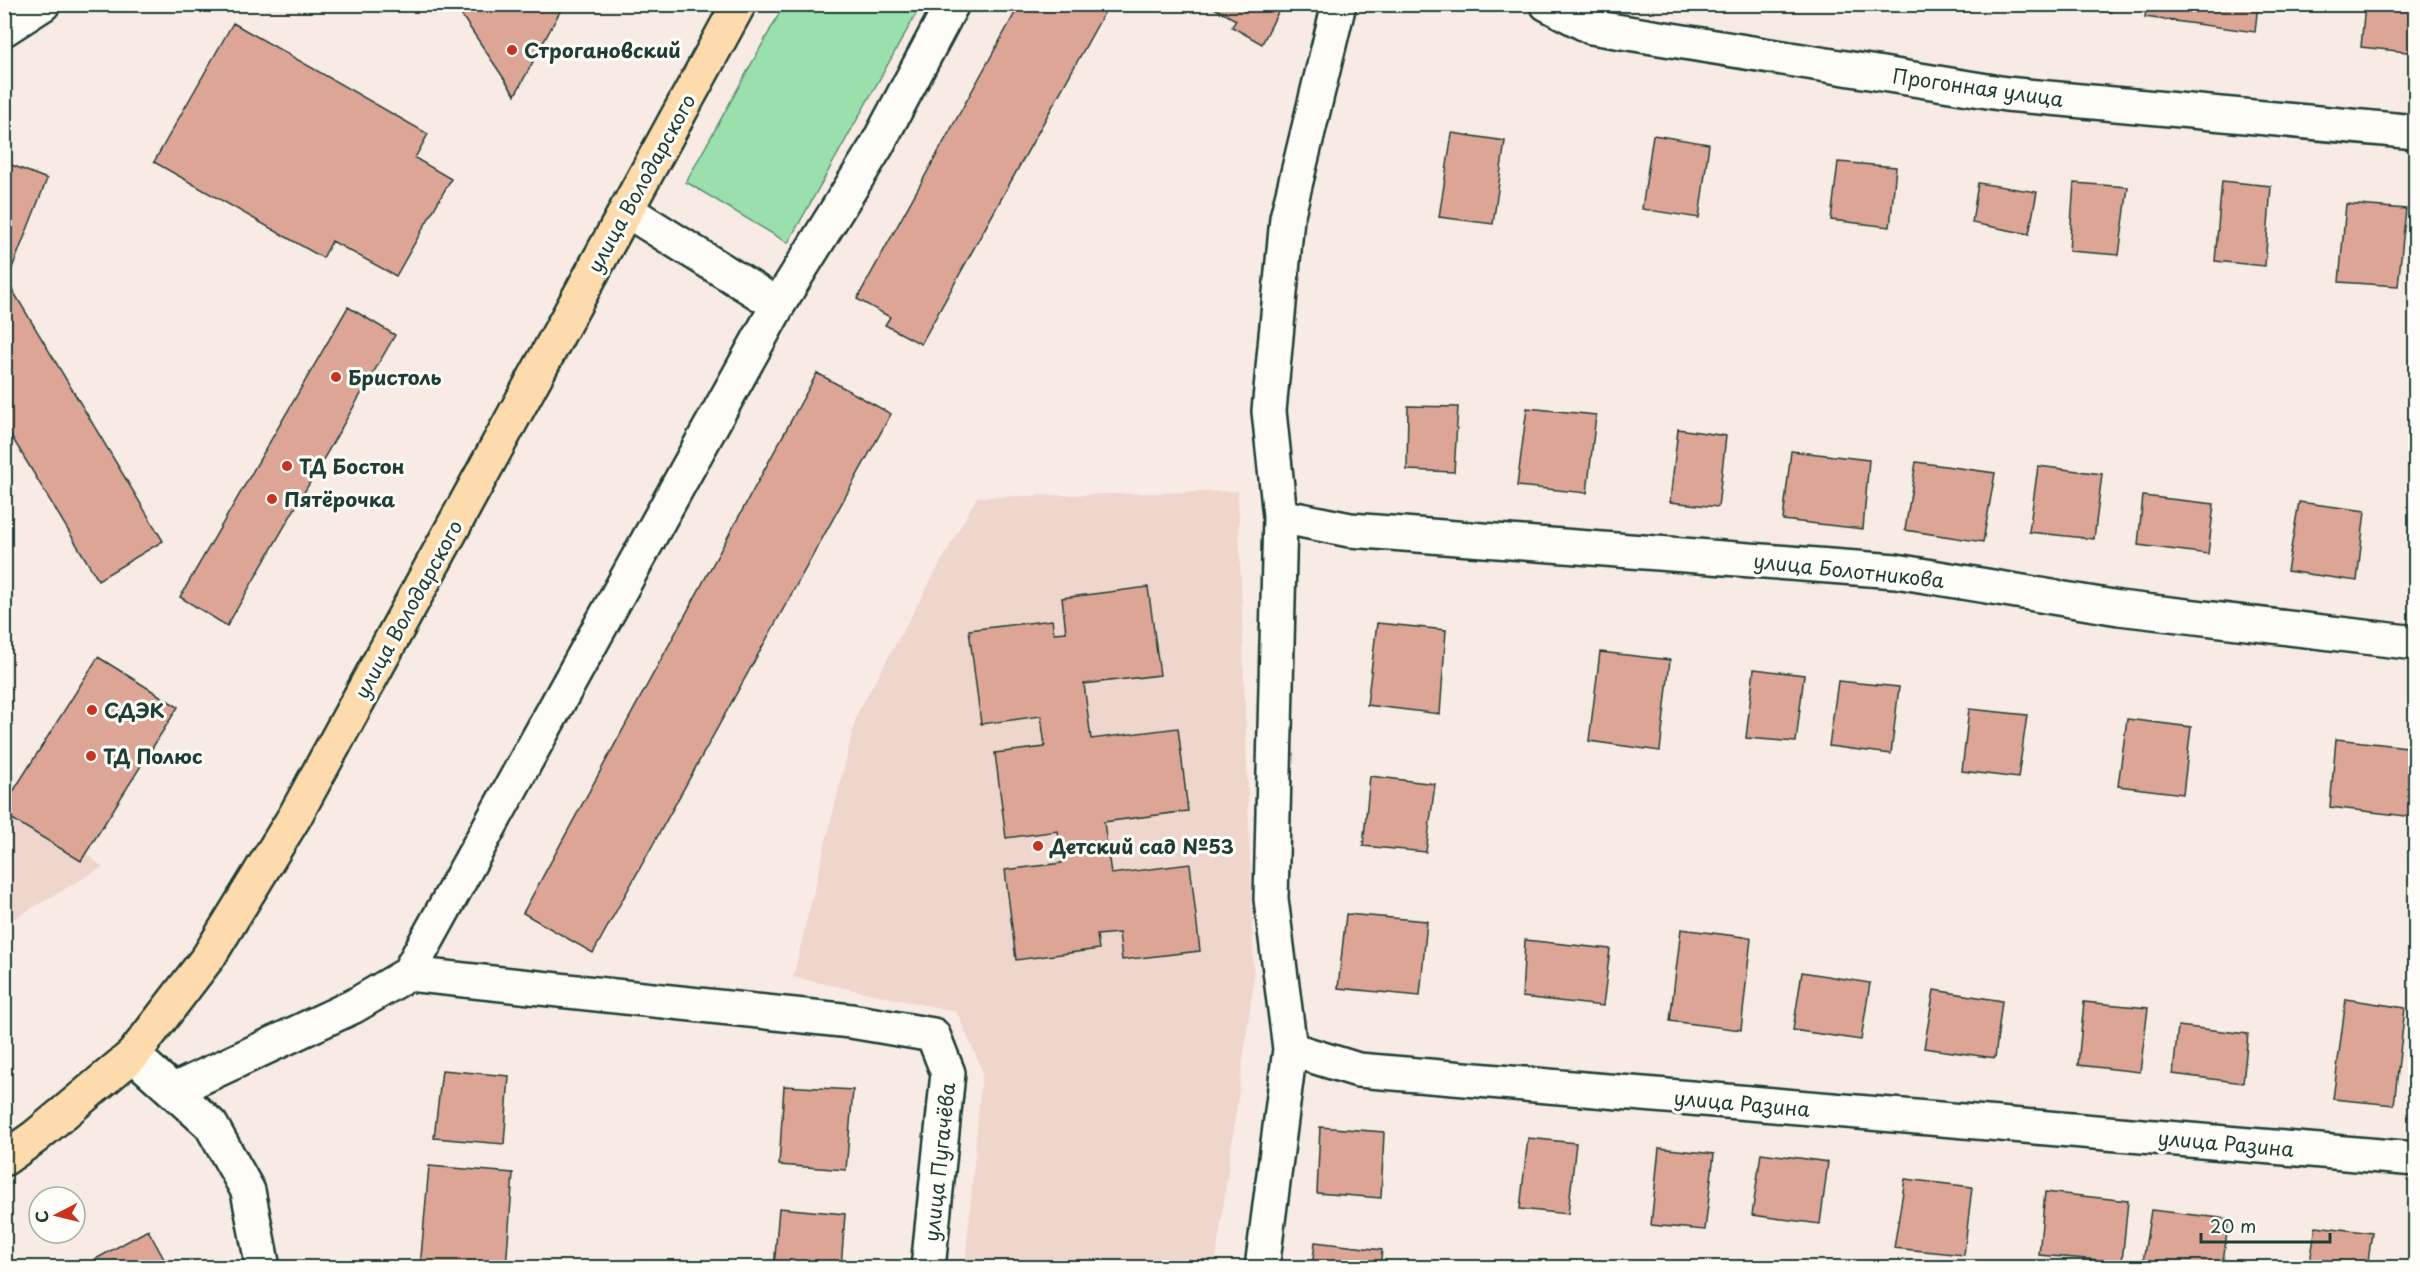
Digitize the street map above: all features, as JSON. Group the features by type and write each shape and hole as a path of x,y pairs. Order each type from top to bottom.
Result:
{"main road":[{"name":"улица Володарского","path":"4,1160 133,1055 208,956 295,816 740,4"}],"street":[{"path":"4,29 43,4"},
{"path":"174,1090 354,1005 408,974 778,305 876,147 952,4"},
{"path":"1262,1268 1290,1049 1271,899 1280,516 1269,411 1287,218 1340,4"},
{"name":"Прогонная улица","path":"1547,4 1591,27 2006,94 2415,132"},
{"path":"626,210 778,305"},
{"name":"улица Болотникова","path":"1280,516 1350,530 1896,571 2120,608 2415,643"},
{"name":"улица Пугачёва","path":"408,974 851,1021 933,1035 948,1073 928,1268"},
{"name":"улица Разина","path":"1290,1049 1358,1070 2415,1159"},
{"path":"133,1055 211,1125 248,1191 263,1268"}],"shaded area":[{"name":"Детский сад №53","path":"1238,491 1254,980 1215,1267 965,1267 982,1070 957,1012 793,977 857,714 977,497"},
{"path":"4,791 103,867 5,924 4,924"}],"green space":[{"path":"784,5 921,5 788,243 686,182"}],"building":[{"name":"Строгановский","path":"454,4 564,4 515,95"},
{"path":"1020,4 1109,4 921,344 885,325 890,317 857,299"},
{"path":"1207,4 1282,4 1262,44 1232,27 1236,20"},
{"path":"2047,4 2112,4 2111,12"},
{"path":"2147,4 2258,4 2255,32 2145,17"},
{"path":"2365,4 2416,4 2416,53 2361,47"},
{"path":"233,23 428,134 415,158 451,179 396,276 332,241 323,258 154,162"},
{"path":"1452,133 1505,141 1493,224 1439,217"},
{"path":"1653,135 1709,144 1699,218 1642,209"},
{"path":"4,162 47,179 7,281 163,541 98,580 4,424"},
{"path":"1838,162 1896,167 1890,227 1831,220"},
{"path":"2222,181 2271,186 2265,266 2215,261"},
{"path":"1978,183 2037,192 2029,234 1972,223"},
{"path":"2074,183 2128,187 2119,255 2069,251"},
{"path":"2346,204 2406,209 2398,286 2339,282"},
{"name":"ТД Бостон","path":"348,307 395,335 227,626 180,597"},
{"path":"817,373 891,414 593,953 523,913"},
{"path":"1408,406 1458,407 1454,472 1407,470"},
{"path":"1527,408 1596,415 1587,493 1517,486"},
{"path":"1678,429 1726,436 1718,507 1670,502"},
{"path":"1791,451 1869,460 1863,529 1783,520"},
{"path":"1916,462 1995,473 1983,542 1905,530"},
{"path":"2038,466 2102,474 2094,539 2029,532"},
{"path":"2143,496 2214,504 2208,554 2138,545"},
{"path":"2299,502 2365,511 2357,581 2287,571"},
{"path":"1148,587 1160,675 1084,684 1091,739 1178,728 1188,811 1104,822 1111,874 1190,864 1200,951 1122,960 1119,933 1097,935 1099,949 1016,960 1005,870 1062,863 1058,831 1006,838 995,753 1045,747 1041,716 981,724 969,630 1052,620 1054,633 1066,632 1062,598"},
{"path":"1377,623 1446,630 1440,714 1367,705"},
{"path":"1600,652 1670,660 1660,751 1589,741"},
{"name":"ТД Полюс","path":"98,657 178,707 81,861 4,814 4,806"},
{"path":"1754,669 1804,675 1796,742 1746,738"},
{"path":"1838,681 1899,687 1891,754 1829,746"},
{"path":"1969,709 2027,715 2018,778 1962,771"},
{"path":"2127,719 2191,727 2183,794 2118,786"},
{"path":"2336,739 2416,748 2414,817 2330,807"},
{"path":"1370,776 1435,784 1426,852 1363,846"},
{"path":"1346,914 1427,921 1420,996 1338,988"},
{"path":"1681,929 1751,938 1741,1030 1670,1021"},
{"path":"1525,940 1610,949 1603,1006 1522,997"},
{"path":"1802,972 1870,983 1861,1040 1793,1030"},
{"path":"1934,990 2002,1001 1995,1058 1924,1048"},
{"path":"2346,999 2405,1008 2394,1105 2333,1099"},
{"path":"2084,1002 2148,1008 2140,1072 2078,1065"},
{"path":"2178,1026 2248,1034 2243,1083 2173,1074"},
{"path":"442,1070 509,1076 504,1144 434,1138"},
{"path":"784,1086 853,1090 846,1170 779,1165"},
{"path":"1320,1127 1384,1132 1381,1198 1317,1193"},
{"path":"1528,1138 1576,1143 1568,1214 1520,1209"},
{"path":"1659,1148 1714,1154 1705,1230 1651,1225"},
{"path":"1761,1153 1828,1162 1820,1224 1752,1215"},
{"path":"429,1166 513,1173 506,1268 420,1268"},
{"path":"1905,1179 1972,1187 1964,1255 1894,1248"},
{"path":"2045,1192 2128,1201 2122,1262 2039,1255"},
{"path":"779,1208 845,1214 841,1268 774,1268"},
{"path":"2151,1210 2229,1219 2222,1268 2142,1268"},
{"path":"2316,1226 2372,1233 2367,1268 2309,1268"},
{"path":"148,1230 169,1268 84,1268 83,1266"},
{"path":"1315,1242 1382,1250 1380,1268 1312,1268"}],"place":[{"name":"Строгановский","path":"512,50"},
{"name":"Бристоль","path":"336,377"},
{"name":"ТД Бостон","path":"287,466"},
{"name":"Пятёрочка","path":"272,499"},
{"name":"СДЭК","path":"92,710"},
{"name":"ТД Полюс","path":"91,756"},
{"name":"Детский сад №53","path":"1038,846"}]}
